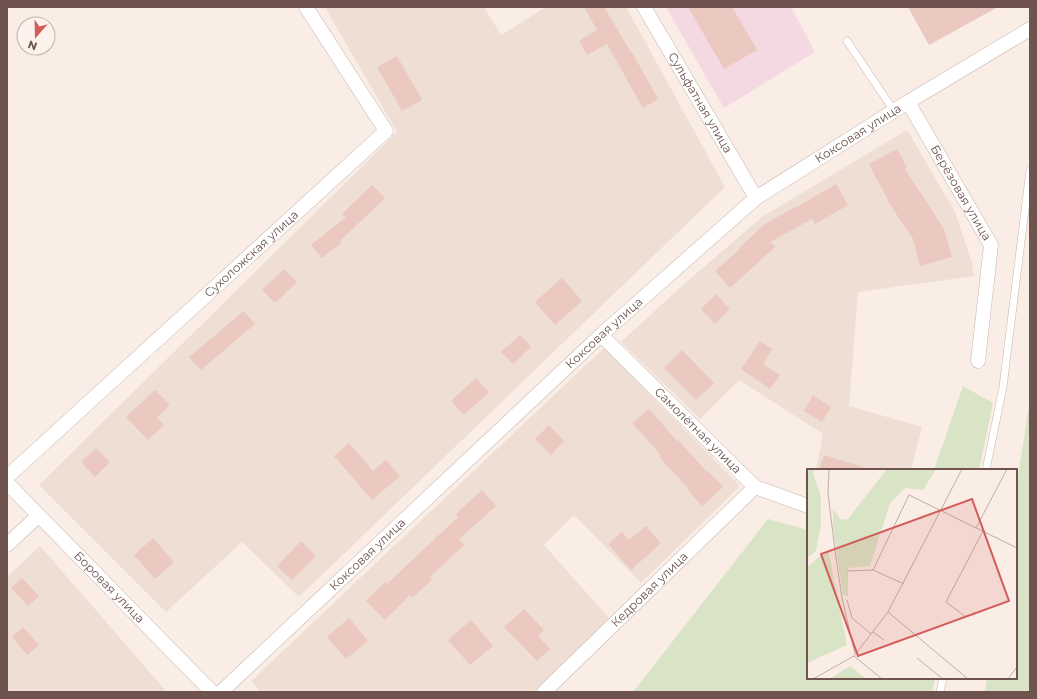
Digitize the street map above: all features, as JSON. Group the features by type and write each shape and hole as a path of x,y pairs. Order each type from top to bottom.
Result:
{"street":[{"name":"Сухоложская улица","path":"7,477 386,131 306,7"},
{"name":"Сульфатная улица","path":"644,7 756,198"},
{"name":"Коксовая улица","path":"221,692 601,335 756,198 908,102 1030,29"},
{"name":"Берёзовая улица","path":"908,102 991,245 978,361"},
{"name":"Самолётная улица","path":"601,335 755,488 807,506"},
{"name":"Боровая улица","path":"7,483 212,692"},
{"name":"Кедровая улица","path":"544,692 755,488"},
{"path":"7,545 38,516"}],"lane":[{"path":"847,41 894,111"},
{"path":"986,469 1003,387 1030,170"},
{"path":"940,692 943,679"}],"shaded area":[{"path":"325,7 484,7 501,35 546,7 626,7 725,187 299,597 242,542 166,612 39,485 397,132"},
{"path":"666,7 791,7 815,52 724,108"},
{"path":"907,130 955,212 972,263 974,276 858,292 849,406 922,427 911,469 816,469 823,434 739,380 700,419 621,342 683,285 762,217"},
{"path":"604,348 740,486 641,583 574,515 544,545 609,618 533,692 261,692 251,681"},
{"path":"40,546 167,692 7,692 7,577"}],"green space":[{"path":"963,386 993,403 979,469 934,469"},
{"path":"1030,399 1030,692 985,692 987,679 1017,679 1017,484"},
{"path":"768,519 807,530 807,679 935,679 932,692 633,692"}],"building":[{"path":"584,7 604,7 633,54 658,99 643,108 607,44 587,55 579,41 597,30"},
{"path":"688,7 732,7 757,50 724,69"},
{"path":"908,7 998,7 929,45"},
{"path":"397,56 422,100 402,111 377,67"},
{"path":"897,149 907,168 905,169 944,229 952,257 920,266 913,239 887,200 869,164"},
{"path":"836,184 848,205 815,224 812,219 770,242 775,247 730,288 715,271 765,224"},
{"path":"372,185 385,198 340,241 341,243 322,258 311,245 346,217 342,214"},
{"path":"284,269 297,282 275,303 262,290"},
{"path":"562,278 582,301 555,325 535,302"},
{"path":"716,294 730,309 715,324 701,309"},
{"path":"244,311 255,324 201,370 189,357"},
{"path":"520,335 531,347 513,364 501,352"},
{"path":"760,341 772,349 763,364 780,375 770,389 741,369"},
{"path":"682,350 714,383 696,400 664,368"},
{"path":"476,378 489,392 464,415 451,401"},
{"path":"155,390 170,405 157,417 164,425 148,440 126,417"},
{"path":"813,395 831,407 822,422 804,411"},
{"path":"649,409 677,441 678,440 723,487 702,506 688,490 689,489 659,457 661,455 632,423"},
{"path":"549,425 564,441 551,455 535,439"},
{"path":"349,443 373,471 386,460 400,476 372,500 334,456"},
{"path":"96,448 110,462 95,477 81,462"},
{"path":"824,455 863,467 863,469 819,469"},
{"path":"482,490 496,506 459,539 464,545 430,577 432,580 412,598 410,595 385,620 366,601 385,582 387,584 458,517 456,514"},
{"path":"646,526 661,543 631,570 608,544 622,532 629,540"},
{"path":"153,538 174,562 155,579 134,555"},
{"path":"301,541 316,556 292,580 277,566"},
{"path":"22,578 39,596 28,606 11,588"},
{"path":"524,609 544,630 538,636 550,649 537,661 504,627"},
{"path":"349,618 368,641 346,659 327,637"},
{"path":"471,620 493,646 470,665 448,640"},
{"path":"23,627 39,645 27,655 12,637"}]}
